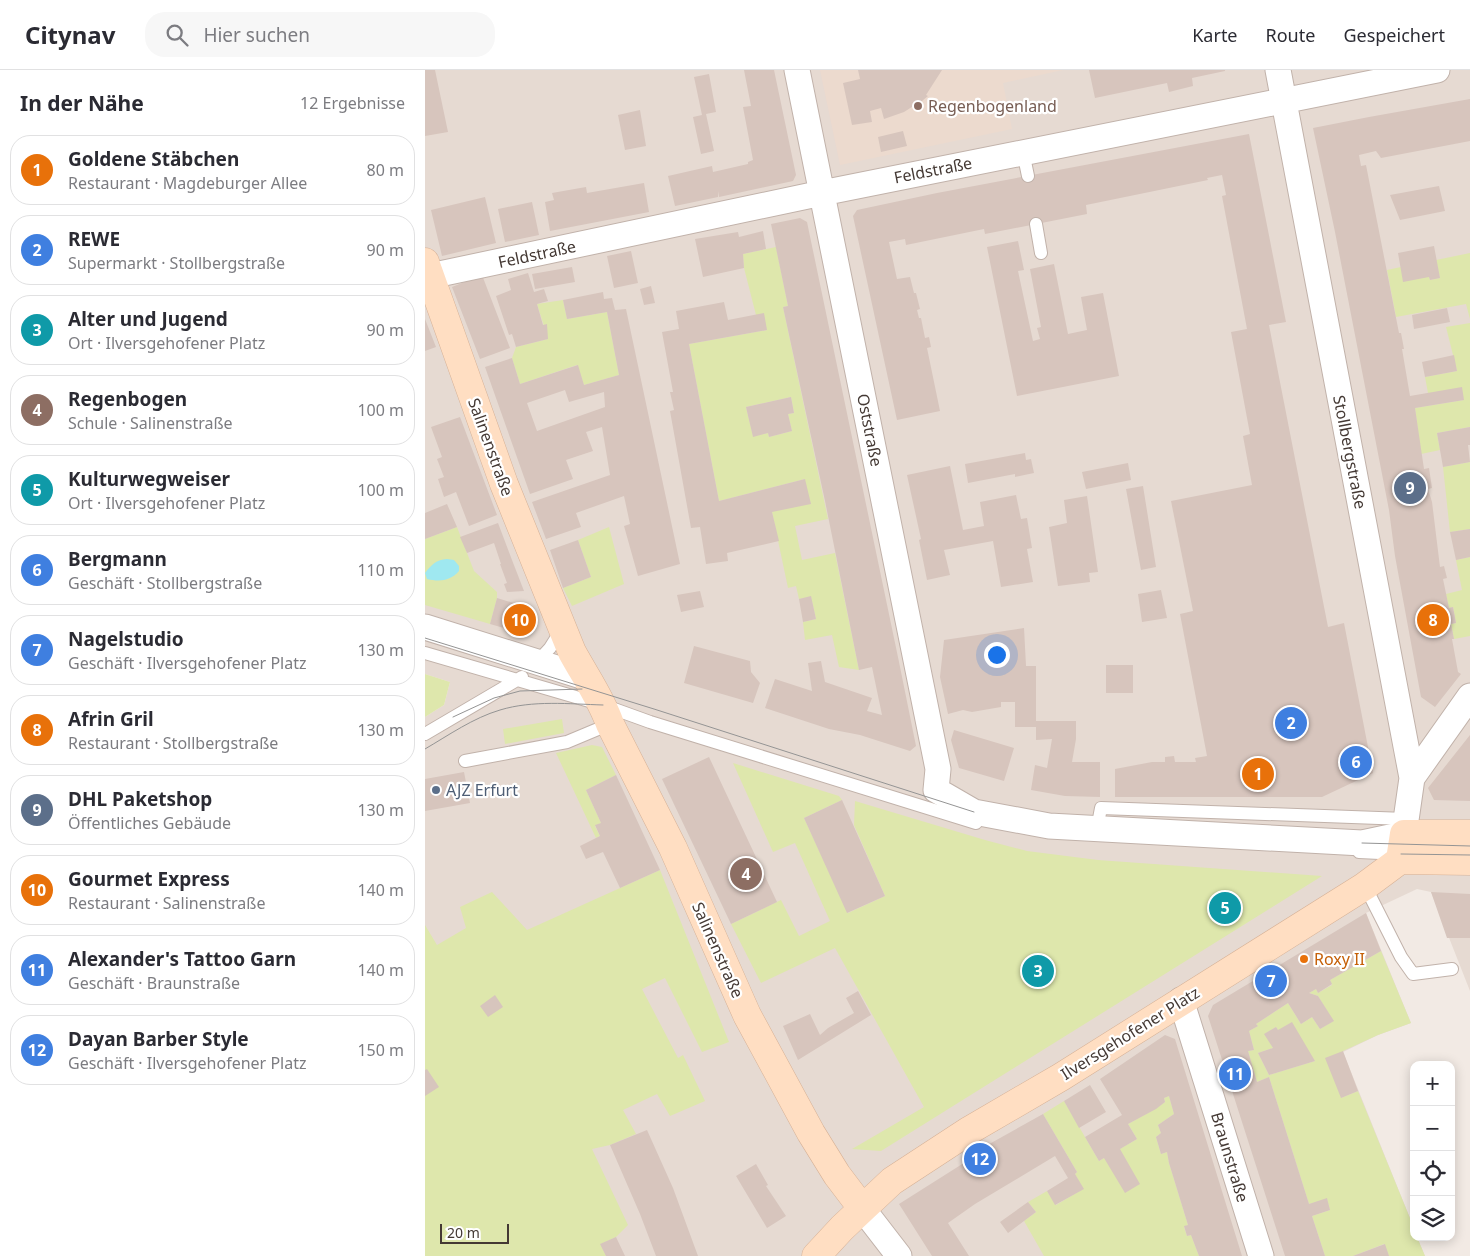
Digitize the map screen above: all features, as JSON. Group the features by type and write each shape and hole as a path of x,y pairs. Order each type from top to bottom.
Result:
{"street":[{"name":"Oststraße","path":"797,70 938,769 936,790 974,812 1049,826 1097,829"},
{"name":"Stollbergstraße","path":"1278,70 1412,778 1403,842"},
{"name":"Feldstraße","path":"428,269 822,193 1025,164 1284,100 1437,70"},
{"name":"Salinenstraße","path":"428,269 504,484 562,629 673,848 747,1015 811,1133 837,1175 899,1256"},
{"path":"425,627 585,677"},
{"path":"1412,778 1470,696"},
{"path":"1097,829 1362,843 1403,842 1470,834"},
{"path":"1403,842 1470,861"},
{"name":"Ilversgehofener Platz","path":"816,1256 862,1208 892,1181 970,1130 1061,1077 1365,886 1403,842"},
{"name":"Braunstraße","path":"1181,1000 1261,1256"}],"lane":[{"path":"1036,224 1041,252"},
{"path":"425,734 518,679 550,648 562,629"},
{"path":"425,653 518,679 606,714 650,722 962,819 1014,831 1048,837 1283,850 1403,842"},
{"path":"465,761 567,742 606,714"},
{"path":"1097,829 1101,808 1403,842"},
{"path":"1365,886 1401,957 1413,974 1452,969"}],"shaded area":[{"path":"425,70 1470,70 1470,991 1431,892 1417,889 1366,913 1411,1023 1378,1035 1343,1052 1410,1218 1410,1241 1419,1241 1425,1256 425,1256 425,717 444,705 450,682 425,674"},
{"name":"Regenbogenland","path":"820,70 1063,70 1003,83 1012,129 840,165"}],"green space":[{"path":"776,247 788,306 783,307 828,519 795,526 802,560 835,553 859,670 839,667 832,635 805,640 803,622 816,619 811,597 799,599 796,586 788,588 772,512 805,479 719,501 689,344 767,330 756,315 744,268 743,254","holes":["791,397 794,413 788,414 792,431 769,437 768,433 753,436 746,407"]},
{"path":"1470,253 1470,319 1466,304 1396,317 1387,270 1401,267 1429,277 1430,280 1440,278 1436,260"},
{"path":"563,300 567,319 607,312 619,375 584,385 577,365 520,384 512,358 516,347 548,339 537,304"},
{"path":"1470,323 1470,427 1437,433 1440,450 1421,454 1415,408 1464,400 1428,393 1425,377 1457,371 1446,327"},
{"path":"1470,462 1470,529 1450,532 1443,467"},
{"path":"457,527 474,571 497,592 490,624 425,605 425,539"},
{"path":"609,527 624,584 572,606 563,588 591,577 578,540"},
{"path":"1470,557 1470,636 1454,639 1451,624 1456,623 1453,607 1449,608 1446,594 1462,590 1456,560"},
{"path":"425,674 450,682 444,705 425,717"},
{"path":"562,719 564,733 505,744 503,729"},
{"path":"592,745 602,747 616,775 586,790 601,823 595,826 600,836 596,838 556,753"},
{"path":"733,763 839,796 842,800 804,818 848,913 885,896 854,825 855,801 1027,851 1098,860 1322,876 881,1151 852,1149 924,1107 835,948 761,983 731,924 781,900 799,936 830,921 795,843 773,852"},
{"path":"660,870 729,1042 702,1052 665,978 642,989 678,1058 683,1055 705,1101 670,1116 657,1094 623,1110 636,1134 610,1145 592,1149 628,1225 616,1237 601,1244 606,1256 425,1256 425,925 437,945 466,928 460,907 492,892 527,930"},
{"path":"1381,951 1411,1023 1343,1051 1341,1098 1358,1091 1410,1218 1410,1241 1419,1241 1425,1256 1389,1256 1384,1244 1353,1256 1325,1256 1312,1216 1330,1210 1327,1199 1309,1204 1269,1077 1257,1082 1248,1051 1254,1050 1249,1031 1258,1026 1256,1024 1288,1003 1301,1024 1312,1017 1320,1029 1333,1021 1318,996 1309,993 1316,989 1318,993 1332,985 1330,980","holes":["1276,1027 1315,1061 1269,1075 1258,1053 1273,1048 1265,1034"]},
{"path":"1169,1096 1174,1114 1158,1125 1161,1133 1156,1137 1161,1154 1167,1152 1188,1225 1184,1227 1187,1236 1191,1235 1199,1256 1044,1256 1024,1221 1036,1212 1028,1202 1047,1191 1056,1205 1083,1189 1075,1174 1077,1172 1043,1114 1064,1101 1099,1161 1137,1139 1128,1124 1155,1109 1165,1102 1164,1098"}],"water":[{"path":"454,560 459,566 459,571 445,580 427,579 425,573 430,567 437,561"}],"building":[{"path":"425,70 435,70 448,132 425,136"},
{"path":"744,70 774,70 796,175 793,181 719,197 718,191 718,197 675,206 668,176 712,166 713,172 748,164 748,162 753,160 743,107 751,106"},
{"path":"858,70 942,70 926,95 928,96 916,106 884,119 881,108 870,111 872,122 852,125 843,83 860,79"},
{"path":"1089,70 1225,71 1192,78 1193,86 1169,92 1167,83 1095,98"},
{"path":"709,74 716,112 706,114 714,151 701,154 693,117 702,115 694,77"},
{"path":"1470,99 1470,141 1381,158 1376,151 1359,155 1361,166 1366,165 1399,333 1401,333 1410,396 1462,387 1464,400 1415,408 1424,469 1429,468 1432,488 1428,489 1432,502 1440,567 1444,566 1447,578 1443,579 1449,608 1453,607 1456,623 1451,624 1454,639 1452,639 1458,672 1461,674 1435,707 1421,697 1395,556 1389,510 1313,128"},
{"path":"640,110 646,146 625,150 618,115"},
{"path":"903,131 907,146 881,152 878,137"},
{"path":"1249,134 1286,322 1269,325 1279,377 1328,627 1344,623 1373,773 1322,797 1115,797 1115,769 1152,762 1165,762 1165,757 1174,756 1175,762 1196,762 1195,758 1207,756 1180,614 1193,611 1171,501 1252,485 1243,436 1250,434 1231,332 1247,329 1222,196 1226,195 1222,175 1207,178 1208,180 1086,205 1087,214 985,234 984,229 906,245 905,239 889,242 897,279 910,277 914,293 916,293 920,309 917,310 919,318 921,318 925,338 929,337 931,347 927,348 940,411 897,420 853,216 857,210 937,193"},
{"path":"644,183 649,212 550,231 545,202 554,200 552,193 586,187 587,193"},
{"path":"1439,186 1445,211 1400,220 1390,195"},
{"path":"485,197 496,243 442,256 431,210"},
{"path":"532,202 539,235 505,242 498,209"},
{"path":"800,218 807,222 899,662 916,746 910,751 860,735 829,729 765,708 775,679 812,691 808,663 821,661 825,682 872,698 867,711 882,715 872,667 859,670 783,307 788,306 771,224"},
{"path":"763,231 766,249 743,254 744,268 703,277 695,239 738,232 739,237"},
{"path":"1018,241 1024,270 1018,271 1033,341 1040,339 1037,328 1041,327 1030,269 1054,264 1068,334 1087,330 1081,297 1103,293 1119,376 1017,396 987,247"},
{"path":"1434,246 1440,278 1430,280 1429,277 1403,282 1398,253"},
{"path":"631,251 638,283 614,288 607,256"},
{"path":"572,267 575,282 535,289 532,274"},
{"path":"528,273 534,292 544,289 548,301 537,304 543,325 547,324 548,339 516,347 512,334 509,335 496,296 511,290 508,279"},
{"path":"482,275 510,348 480,359 452,287"},
{"path":"651,286 655,303 644,305 640,289"},
{"path":"603,292 604,299 612,298 615,310 626,309 680,564 638,576 624,526 630,524 624,496 576,513 581,527 546,539 532,502 610,475 602,427 586,432 593,451 566,460 573,479 530,494 485,367 512,358 520,384 578,365 584,385 619,375 607,312 567,319 563,300","holes":["565,390 569,402 604,392 605,407 537,431 527,403"]},
{"path":"724,302 728,320 764,313 767,330 689,344 719,501 805,479 811,504 772,512 779,541 727,553 728,561 706,564 700,527 691,528 670,411 674,410 670,392 673,392 662,332 679,329 676,311"},
{"path":"1447,308 1450,322 1414,329 1412,315"},
{"path":"425,319 436,347 425,351"},
{"path":"1454,355 1457,371 1425,377 1422,362"},
{"path":"791,397 794,413 788,414 792,431 769,437 768,433 753,437 746,407"},
{"path":"460,417 497,515 469,526 456,492 444,497 438,479 444,477 437,459 442,457 431,427"},
{"path":"1470,427 1470,445 1468,445 1470,462 1443,467 1437,433"},
{"path":"1025,453 1026,460 1031,459 1034,473 1015,477 1015,474 968,483 965,464"},
{"path":"1128,463 1131,480 1086,489 1082,472"},
{"path":"950,466 963,530 984,526 980,502 1016,495 1021,519 1027,518 1032,548 1027,549 1033,582 1001,587 993,541 944,550 950,575 927,580 919,540 921,539 907,475"},
{"path":"1143,486 1156,567 1141,570 1126,489"},
{"path":"1087,496 1098,572 1089,573 1090,582 1058,586 1049,527 1067,523 1064,500"},
{"path":"447,504 457,527 425,539 425,513"},
{"path":"498,523 524,591 507,592 504,584 507,583 494,543 467,553 460,537"},
{"path":"1470,529 1470,557 1456,560 1450,532"},
{"path":"578,540 591,577 563,588 550,550"},
{"path":"1161,590 1167,618 1142,622 1138,594"},
{"path":"700,591 704,607 681,612 677,595"},
{"path":"811,596 816,619 803,622 799,599"},
{"path":"497,598 530,608 524,632 521,633 490,624"},
{"path":"1024,628 1026,666 1036,666 1036,721 1076,721 1076,739 1072,762 1100,762 1100,797 1065,796 1031,790 1035,765 1047,768 1052,739 1036,740 1036,727 1015,727 1015,702 1001,702 1001,707 972,712 963,710 948,714 940,677 944,640"},
{"path":"694,646 750,661 751,672 760,683 753,703 684,683"},
{"path":"1106,665 1133,665 1133,693 1106,693"},
{"path":"954,730 1014,748 1004,781 959,768 951,740"},
{"path":"1470,735 1470,801 1434,800 1428,788"},
{"path":"709,757 777,902 731,924 662,779"},
{"path":"464,772 470,803 425,811 425,779"},
{"path":"616,775 660,870 620,888 603,852 586,859 580,846 600,836 595,825 601,823 586,790"},
{"path":"842,800 885,896 847,913 804,818"},
{"path":"1431,892 1470,894 1470,938 1447,938"},
{"path":"1366,913 1381,951 1330,980 1332,984 1318,993 1316,989 1309,993 1318,996 1334,1021 1320,1029 1312,1017 1301,1024 1288,1003 1256,1024 1258,1026 1249,1031 1254,1050 1248,1051 1257,1082 1269,1077 1309,1204 1327,1198 1330,1210 1312,1216 1325,1256 1285,1256 1208,1016 1213,1005"},
{"path":"858,991 871,1015 798,1060 783,1026 810,1014 820,1035 828,1028 854,1013 846,998"},
{"path":"495,995 503,1007 488,1017 480,1006"},
{"path":"1292,1022 1315,1061 1269,1075 1258,1053 1273,1048 1264,1034 1276,1027 1278,1030"},
{"path":"1165,1035 1175,1039 1242,1256 1199,1256 1191,1235 1187,1236 1184,1226 1188,1225 1167,1152 1161,1154 1156,1137 1161,1133 1158,1125 1174,1114 1169,1096 1164,1098 1165,1102 1156,1109 1128,1124 1137,1139 1120,1149 1140,1184 1125,1193 1104,1158 1099,1161 1085,1137 1122,1115 1100,1079"},
{"path":"1343,1051 1358,1091 1341,1098 1325,1058"},
{"path":"427,1069 439,1087 425,1096 425,1070"},
{"path":"1090,1085 1106,1112 1079,1128 1064,1101"},
{"path":"1043,1114 1077,1172 1075,1174 1084,1189 1055,1205 1047,1191 1068,1178 1055,1156 975,1204 948,1223 969,1256 932,1256 899,1204 967,1161 966,1157"},
{"path":"647,1130 673,1188 698,1256 656,1256 610,1145"},
{"path":"756,1164 768,1185 766,1186 786,1216 767,1228 736,1176"},
{"path":"1028,1202 1036,1212 1008,1233 1000,1222"},
{"path":"616,1237 625,1256 606,1256 600,1244"},
{"path":"1385,1244 1389,1256 1353,1256"}],"tram line":[{"path":"425,638 654,709 974,812"},
{"path":"453,717 494,698 520,691 582,689"},
{"path":"425,749 461,727 500,710 525,705 551,703 603,705"},
{"path":"1362,843 1470,846"},
{"path":"1401,854 1470,855"}],"place":[{"name":"Regenbogenland","path":"918,106"},
{"name":"DHL Paketshop","path":"1410,488"},
{"name":"Gourmet Express","path":"520,620"},
{"name":"Afrin Gril","path":"1433,620"},
{"name":"REWE","path":"1291,723"},
{"name":"Bergmann","path":"1356,762"},
{"name":"Goldene Stäbchen","path":"1258,774"},
{"name":"AJZ Erfurt","path":"436,790"},
{"name":"Regenbogen","path":"746,874"},
{"name":"Kulturwegweiser","path":"1225,908"},
{"name":"Roxy II","path":"1304,959"},
{"name":"Alter und Jugend","path":"1038,971"},
{"name":"Nagelstudio","path":"1271,981"},
{"name":"Alexander's Tattoo Garn","path":"1235,1074"},
{"name":"Dayan Barber Style","path":"980,1159"}]}
